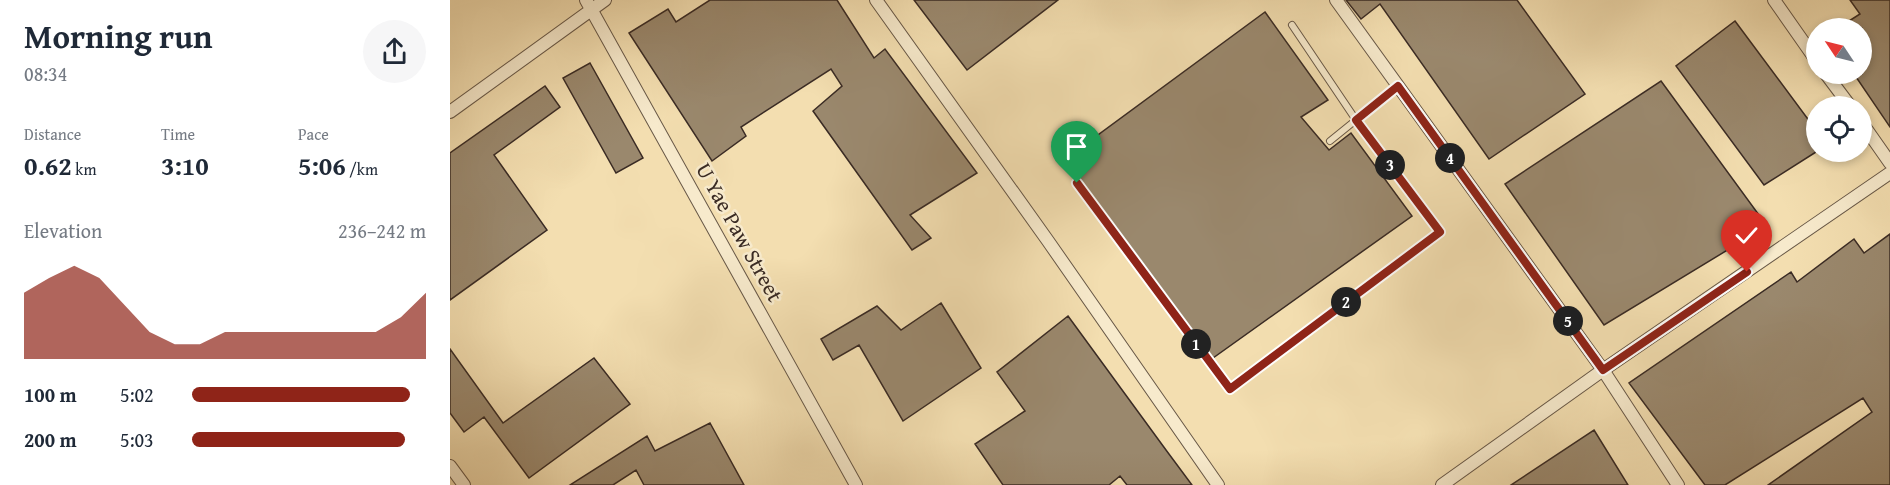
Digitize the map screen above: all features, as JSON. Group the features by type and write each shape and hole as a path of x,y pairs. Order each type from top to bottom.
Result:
{"street":[{"path":"450,112 590,4 605,0"},
{"path":"876,0 1218,485"},
{"path":"1336,0 1603,370 1678,485"},
{"path":"1774,0 1806,46"},
{"name":"U Yae Paw Street","path":"590,4 856,485"},
{"path":"1872,137 1890,163"},
{"path":"1442,485 1603,370 1890,173"},
{"path":"450,466 464,485"}],"lane":[{"path":"1077,183 1230,389 1440,232 1356,120 1292,25"},
{"path":"1330,141 1398,86"}],"building":[{"path":"710,0 837,0 874,58 885,49 977,173 910,215 931,238 912,250 813,111 842,86 831,69 741,127 746,136 712,161 629,33 668,9 676,22"},
{"path":"914,0 1058,0 967,70"},
{"path":"1346,0 1517,0 1585,94 1489,159 1380,4 1361,19"},
{"path":"1850,0 1890,0 1890,127 1872,100 1872,96 1869,96 1861,84 1872,84 1872,18 1854,18 1860,14"},
{"path":"1265,12 1328,100 1301,117 1329,150 1351,133 1412,216 1213,358 1064,160"},
{"path":"1735,21 1806,117 1806,158 1764,185 1676,66"},
{"path":"590,63 643,158 616,173 563,78"},
{"path":"1661,81 1767,226 1604,325 1505,184"},
{"path":"545,86 560,107 494,155 547,230 450,300 450,153"},
{"path":"1890,234 1890,485 1768,485 1872,412 1863,398 1725,485 1705,485 1629,383 1791,272 1797,282 1854,239 1864,253"},
{"path":"941,303 981,368 903,421 859,345 833,360 821,339 877,306 901,330"},
{"path":"1068,316 1192,485 1127,485 1120,476 1109,485 1003,485 975,444 1025,411 997,372"},
{"path":"450,349 503,423 594,358 630,404 529,478 484,417 464,432 450,413"},
{"path":"710,423 744,485 644,485 636,470 613,485 570,485 647,436 655,451"},
{"path":"1594,430 1628,485 1511,485"}],"route":[{"path":"1077,183 1230,389 1440,232 1356,120 1398,86 1603,370 1747,272"}]}
